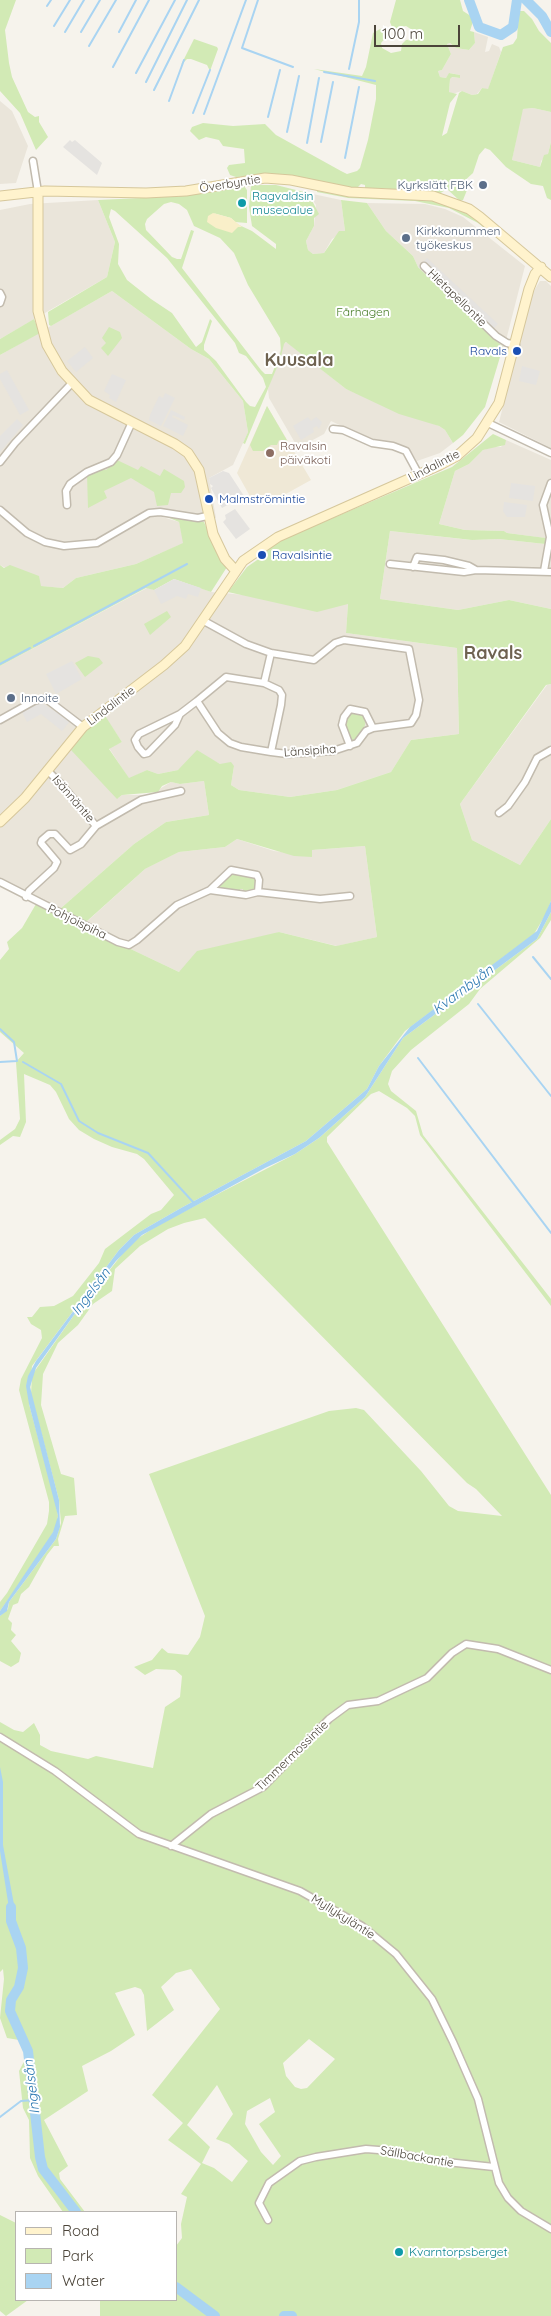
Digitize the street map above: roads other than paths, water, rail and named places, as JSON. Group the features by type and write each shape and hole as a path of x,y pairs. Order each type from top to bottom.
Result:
{"street":[{"path":"33,161 38,192 38,317 47,345 72,384 89,400 175,444 188,453 199,470 207,516 219,549 238,569"},
{"name":"Överbyntie","path":"0,196 38,192 146,193 186,191 265,178 291,180 361,194 433,196 468,209 480,217 551,277"},
{"name":"Hietapellontie","path":"424,266 496,336 507,344 516,345"},
{"name":"Lindalintie","path":"2,818 47,770 83,727 186,646 241,563 278,537 419,475 456,456 477,438 488,424 499,403 516,345 529,289 535,274 541,267"},
{"path":"0,293 2,298 0,303"},
{"path":"0,462 15,443 72,384"},
{"path":"67,505 66,491 70,484 87,472 111,462 117,455 132,422"},
{"path":"488,424 551,453"},
{"path":"333,430 343,430 372,443 402,449 411,457 419,475"},
{"path":"390,564 464,572 476,570 548,572 550,537 543,504 551,483"},
{"path":"0,510 27,533 45,542 64,546 97,543 148,514 160,512 198,518 207,516"},
{"path":"413,567 417,557 444,560 470,566 476,570"},
{"path":"204,620 246,644 271,653 314,660 335,643 344,640 409,649 419,700 416,715 411,723 373,728"},
{"path":"264,683 271,653"},
{"path":"180,714 176,725 148,753 142,752 135,740 136,737 180,714 226,677 264,683 279,690 282,695 271,752"},
{"path":"0,720 34,701 45,698 83,727"},
{"name":"Länsipiha","path":"197,701 218,733 230,743 287,754 314,752 350,746 357,743 366,731 373,728 365,712 350,709 344,717 342,725 350,746"},
{"path":"499,813 508,806 525,782 537,758 551,750"},
{"name":"Isännäntie","path":"47,770 96,826 141,800 181,791"},
{"path":"26,896 54,868 57,862 41,843 42,840 49,834 55,834 70,850 81,844 96,826"},
{"path":"210,890 231,870 258,875 258,892"},
{"name":"Pohjoispiha","path":"0,882 128,945 137,940 176,905 210,890"},
{"path":"210,890 246,895 258,892 320,899 350,896"},
{"name":"Timmermossintie","path":"171,1846 211,1814 263,1787 330,1719 348,1705 378,1701 427,1678 452,1653 466,1644 498,1649 551,1670"},
{"name":"Myllykyläntie","path":"0,1737 55,1771 140,1834 300,1891 362,1926 396,1954 432,1999 453,2042 478,2098 499,2183 508,2198 534,2220 551,2230"},
{"name":"Sällbackantie","path":"268,2220 259,2203 269,2183 300,2161 316,2156 366,2149 383,2150 428,2160 494,2168"}],"water":[{"path":"551,901 551,912 537,939 403,1038 365,1097 319,1138 295,1154 265,1168 142,1235 116,1261 74,1315 36,1368 30,1387 59,1500 60,1527 56,1539 9,1602 7,1611 0,1616 0,1611 53,1532 58,1516 29,1404 26,1386 28,1376 36,1361 119,1250 134,1235 306,1141 367,1089 379,1066 410,1027 537,931"},
{"path":"0,1767 3,1782 3,1845 15,1910 11,1921 0,1851"}],"waterway":[{"path":"47,6 51,0"},
{"path":"54,26 70,0"},
{"path":"65,32 84,0"},
{"path":"81,32 100,0"},
{"path":"89,46 116,0"},
{"path":"119,32 136,0"},
{"path":"113,67 149,0"},
{"path":"136,73 175,0"},
{"path":"146,82 187,0"},
{"path":"154,90 199,0"},
{"path":"204,114 246,0"},
{"path":"258,0 242,48 293,67"},
{"path":"349,69 359,22 359,0"},
{"name":"Kvarnbyån","path":"469,0 479,27 501,35 513,27 517,0"},
{"name":"Kvarnbyån","path":"526,0 542,16 551,32"},
{"path":"169,101 184,60"},
{"path":"193,113 210,70"},
{"path":"268,117 280,70"},
{"path":"324,72 375,81"},
{"path":"287,132 299,76"},
{"path":"307,143 319,78"},
{"path":"321,142 333,82"},
{"path":"345,158 359,87"},
{"path":"34,646 187,564"},
{"path":"0,664 30,648"},
{"path":"533,957 551,979"},
{"path":"478,1004 551,1096"},
{"path":"0,1029 14,1042 17,1061 0,1062"},
{"path":"418,1058 551,1233"},
{"path":"23,1062 61,1084 79,1121 98,1133 148,1153 193,1202"},
{"name":"Ingelsån","path":"11,1907 11,1921 21,1948 23,1968 19,1987 11,2000 10,2011 28,2051 40,2157 43,2169 75,2211"},
{"path":"0,2117 21,2101 34,2100"},
{"name":"Ingelsån","path":"178,2288 215,2316"},
{"name":"Ingelsån","path":"284,2316 292,2316"}],"place":[{"name":"Kyrkslätt FBK","path":"483,185"},
{"name":"Ragvaldsin museoalue","path":"242,203"},
{"name":"Kirkkonummen työkeskus","path":"406,238"},
{"name":"Ravals","path":"517,351"},
{"name":"Ravalsin päiväkoti","path":"270,453"},
{"name":"Malmströmintie","path":"209,499"},
{"name":"Ravalsintie","path":"262,555"},
{"name":"Innoite","path":"11,698"},
{"name":"Kvarntorpsberget","path":"399,2252"}],"district":[{"name":"Kuusala","path":"299,361"},
{"name":"Ravals","path":"493,654"}],"park label":[{"name":"Fårhagen","path":"363,312"}]}
